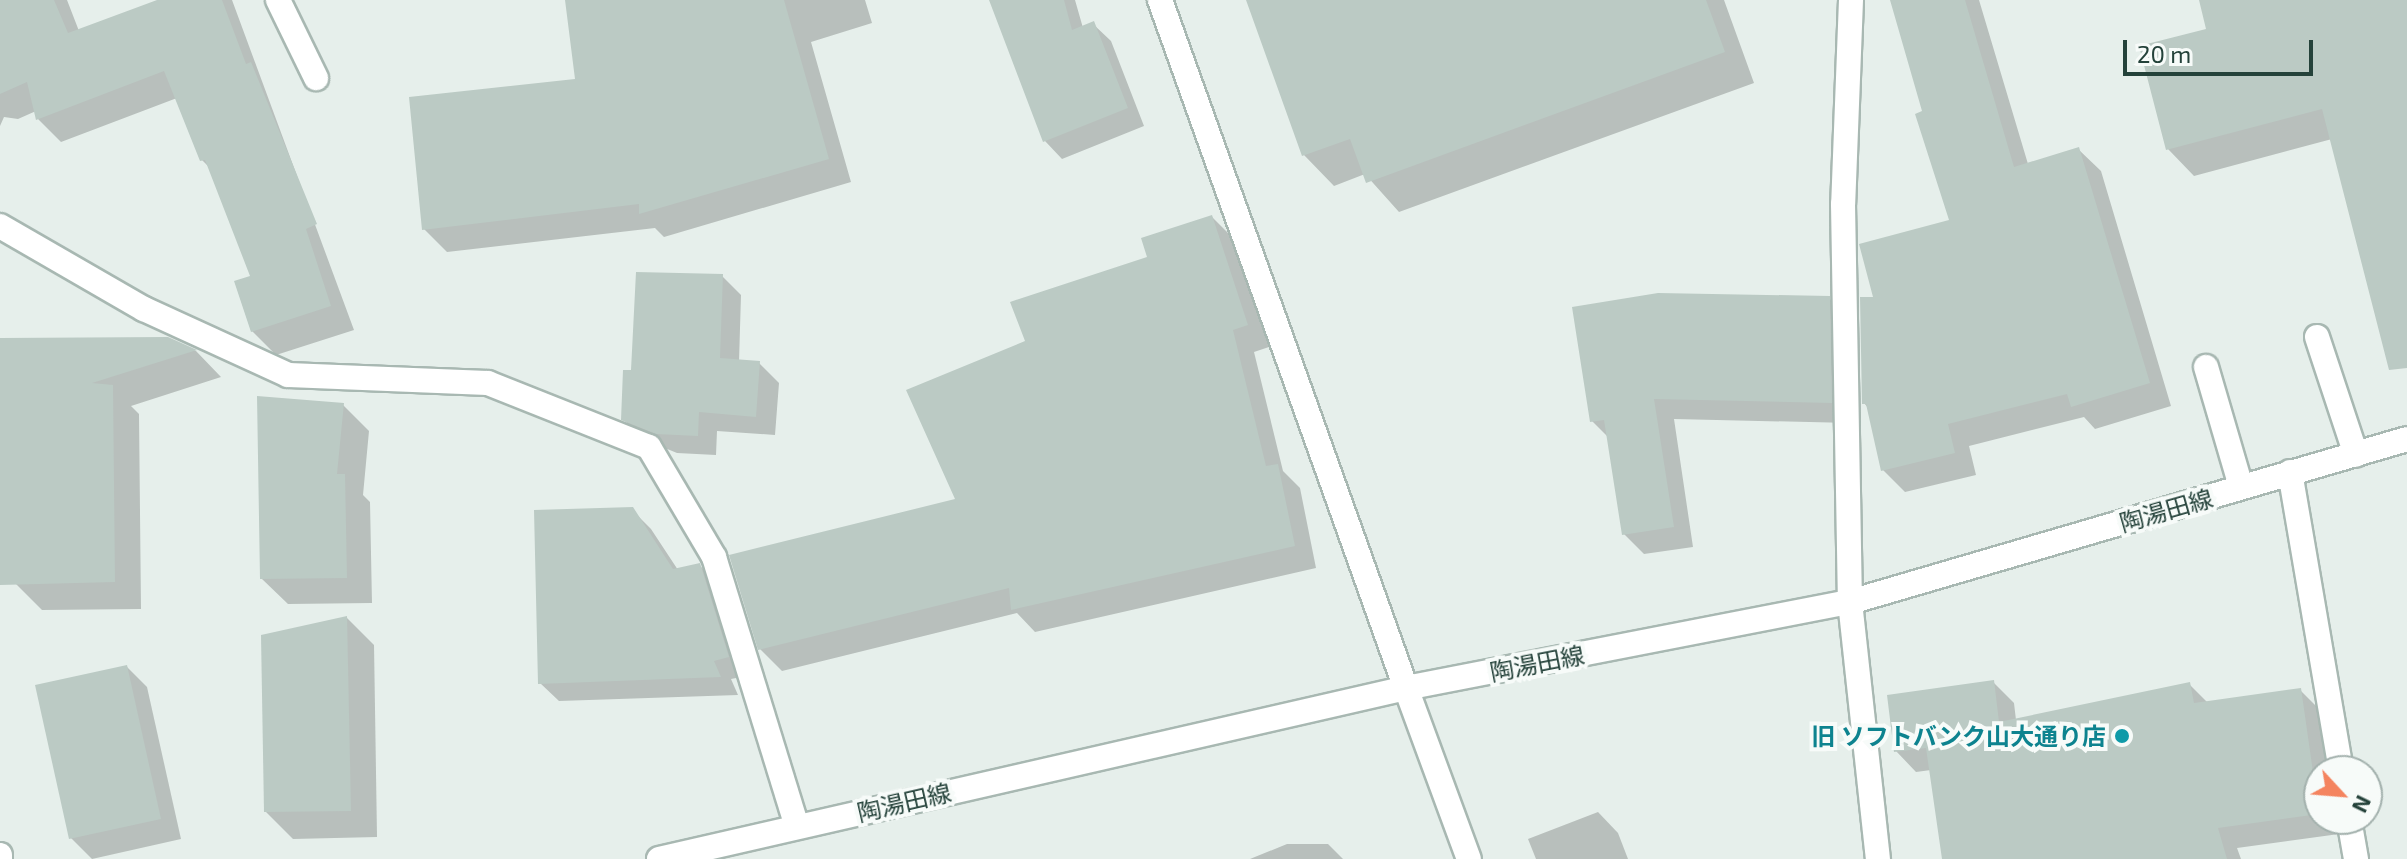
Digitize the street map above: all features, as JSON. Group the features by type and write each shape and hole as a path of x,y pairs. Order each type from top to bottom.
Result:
{"street":[{"path":"278,0 316,78"},
{"path":"1160,0 1469,859"},
{"path":"1851,0 1843,204 1850,602 1878,859"},
{"path":"0,226 144,309 288,375 488,383 649,447 714,557 797,827"},
{"path":"2317,337 2356,455"},
{"path":"2206,367 2241,487"},
{"name":"陶湯田線","path":"659,859 1406,688 1850,602 2407,439"},
{"path":"2290,472 2338,755"},
{"path":"2352,835 2356,859"}],"building":[{"path":"0,0 54,0 68,33 157,0 222,0 246,64 251,62 317,224 306,229 331,306 251,332 234,281 250,276 205,160 200,161 164,71 36,120 27,82 0,94"},
{"path":"565,0 784,0 829,159 639,214 639,204 422,230 409,97 575,79"},
{"path":"989,0 1064,0 1072,30 1094,21 1128,108 1043,142"},
{"path":"1246,0 1706,0 1725,52 1366,183 1350,139 1302,156"},
{"path":"1890,0 1965,0 2014,167 2079,147 2150,383 2071,407 2067,394 1948,424 1955,453 1881,471 1866,404 1862,404 1860,297 1873,297 1859,244 1949,220 1915,114 1922,111"},
{"path":"2199,0 2407,0 2407,368 2389,370 2322,109 2166,150 2139,46 2206,29"},
{"path":"1212,215 1248,325 1233,330 1266,466 1278,464 1295,546 1011,610 1009,588 758,650 729,555 955,499 906,390 1025,341 1010,302 1147,257 1141,238"},
{"path":"636,272 723,274 720,358 760,361 756,417 699,412 698,436 656,434 621,420 623,370 631,370"},
{"path":"1658,293 1830,296 1832,403 1654,399 1674,527 1622,535 1604,420 1590,422 1572,307"},
{"path":"168,337 197,350 92,383 113,385 115,582 0,585 0,338"},
{"path":"257,396 344,403 337,474 345,474 347,578 260,579"},
{"path":"633,507 673,569 700,563 729,657 714,661 721,677 538,684 534,510"},
{"path":"347,616 351,811 264,812 261,635"},
{"path":"127,665 161,819 69,839 35,685"},
{"path":"1994,680 1999,722 2190,682 2194,703 2301,688 2311,755 2303,755 2303,816 2218,828 2227,859 1942,859 1926,748 1894,752 1887,695"}],"place":[{"name":"旧 ソフトバンク山大通り店","path":"2122,736"}]}
